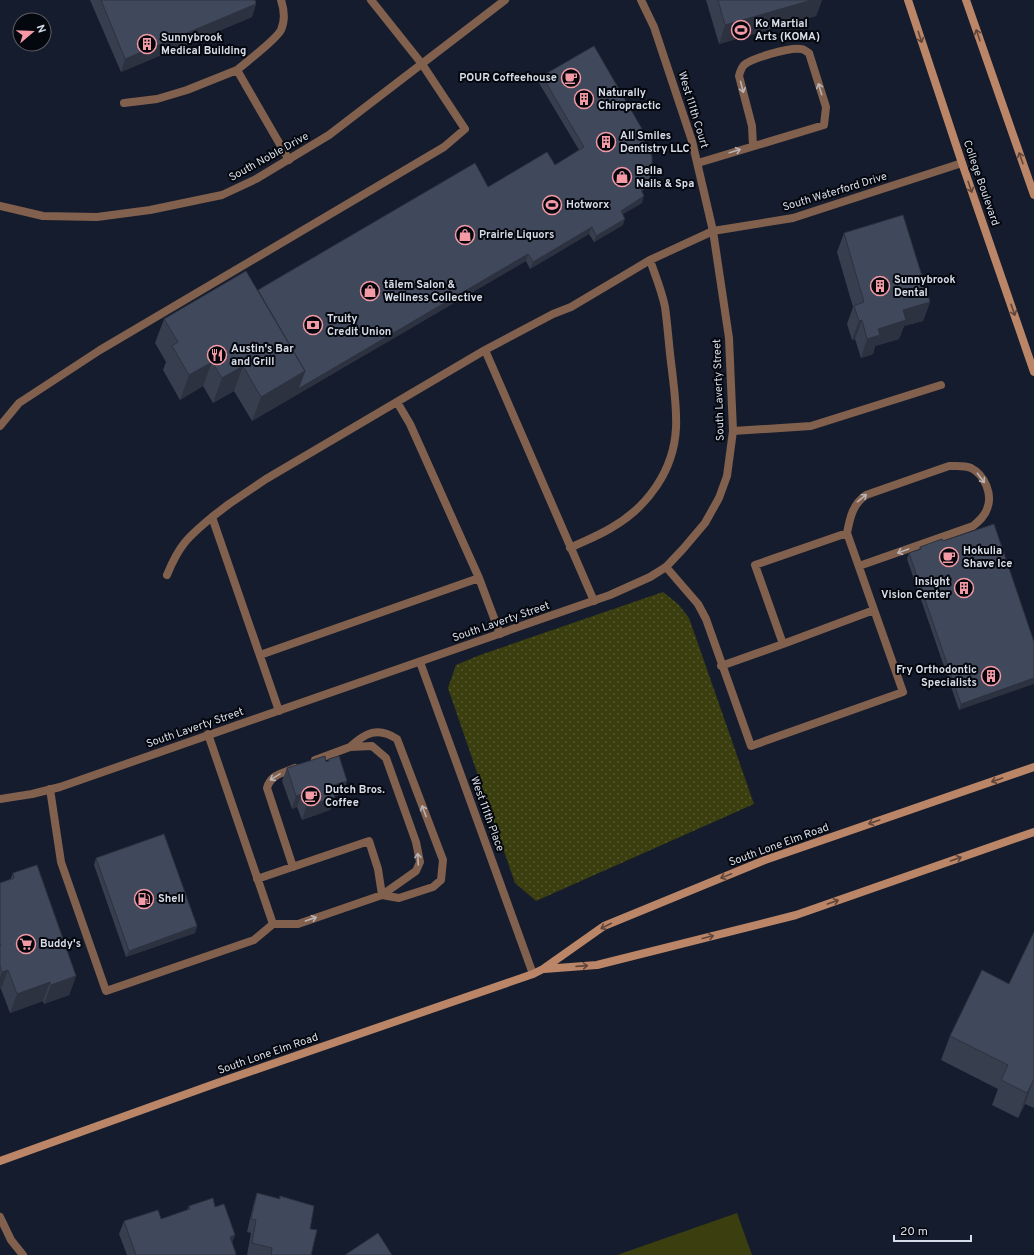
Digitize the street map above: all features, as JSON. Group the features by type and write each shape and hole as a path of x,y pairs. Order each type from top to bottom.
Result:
{"street":[{"path":"124,103 157,99 187,90 237,70 268,44 280,31 284,10 281,0"},
{"path":"0,426 19,403 100,350 444,147 465,129 422,64 371,0"},
{"name":"South Noble Drive","path":"0,206 43,216 97,217 150,210 222,195 256,179 329,135 505,0"},
{"name":"West 111th Court","path":"641,0 654,27 677,93 698,163 713,231"},
{"name":"College Boulevard","path":"908,0 1034,372"},
{"path":"966,0 1034,195"},
{"path":"698,163 824,125 826,107 809,53 801,49 786,50 759,58 745,65 740,70 739,76 752,126 753,146"},
{"path":"237,70 289,160"},
{"name":"South Waterford Drive","path":"167,576 173,560 181,546 192,534 212,517 266,479 485,350 553,314 571,307 650,260 713,231 793,218 962,163"},
{"name":"South Laverty Street","path":"0,798 32,794 60,786 208,734 279,711 594,601 650,577 666,567 705,523 719,498 727,476 733,431 729,338 713,231"},
{"path":"570,548 611,528 629,517 641,506 651,494 663,475 672,453 676,429 676,407 664,305 650,260"},
{"path":"485,350 594,601"},
{"path":"733,431 811,426 941,385"},
{"path":"397,402 410,424 479,578 500,634"},
{"path":"666,567 698,604 706,619 721,666 751,746 903,692 847,533 853,508 859,500 866,495 949,466 962,466 979,474 988,490 989,500 987,509 981,519 973,526 859,566"},
{"path":"212,517 279,711"},
{"path":"783,644 755,565 847,533"},
{"path":"260,655 479,578"},
{"path":"721,666 874,610"},
{"name":"West 111th Place","path":"420,662 533,974"},
{"path":"294,867 267,788 269,781 277,775 350,747 361,738 375,732 389,733 397,739 443,860 441,880 433,887 399,898 382,895"},
{"path":"208,734 273,924"},
{"path":"50,789 61,862 106,991 254,940 273,924 298,924 382,895 416,872 420,862 416,842 386,758 372,746 350,747"},
{"name":"South Lone Elm Road","path":"0,1161 217,1083 533,974 543,969 604,926 618,920 765,860 1034,767"},
{"name":"South Lone Elm Road","path":"543,969 597,965 796,914 1034,832"},
{"path":"257,879 369,841 378,869 382,895"},
{"path":"0,1217 11,1240 23,1255"}],"green space":[{"path":"663,592 678,604 689,618 754,804 536,901 515,883 448,688 456,665 480,655"},
{"path":"737,1213 752,1255 617,1255"}],"building":[{"name":"Sunnybrook Medical Building","path":"101,0 255,0 256,4 125,59"},
{"path":"718,0 812,0 725,25"},
{"path":"594,46 642,129 639,131 652,157 650,178 641,190 644,196 621,211 625,219 596,236 592,227 533,262 528,254 298,389 305,371 258,290 475,163 488,187 547,152 555,165 584,147 542,76"},
{"name":"Sunnybrook Dental","path":"903,215 930,302 903,310 906,320 878,329 880,335 867,339 862,320 859,321 854,306 864,302 844,233"},
{"name":"Austin's Bar and Grill","path":"246,271 305,371 261,397 243,366 222,378 212,362 189,375 172,346 178,342 164,319"},
{"path":"994,524 1034,642 1034,678 961,704 909,553 921,549 920,547 942,539 943,541"},
{"name":"Dutch Bros. Coffee","path":"325,756 326,762 329,761 329,759 339,756 347,781 331,786 335,797 306,807 302,794 296,796 287,768"},
{"name":"Shell","path":"164,834 197,926 129,951 96,858"},
{"name":"Buddy's","path":"37,865 76,976 51,985 50,982 17,994 8,970 2,972 0,966 0,883 14,878 13,873"},
{"path":"1034,932 1034,1079 1027,1093 1001,1080 1008,1065 950,1036 982,970 1009,984"},
{"path":"257,1193 280,1199 280,1196 314,1206 310,1229 317,1230 311,1255 271,1255 272,1248 252,1243 256,1220 251,1219"},
{"path":"213,1198 215,1207 224,1204 235,1235 230,1237 236,1254 235,1255 136,1255 124,1221 158,1210 161,1219 190,1209 189,1206"},
{"path":"378,1233 392,1255 345,1255"}],"place":[{"name":"Ko Martial Arts (KOMA)","path":"741,30"},
{"name":"Sunnybrook Medical Building","path":"147,44"},
{"name":"POUR Coffeehouse","path":"571,78"},
{"name":"Naturally Chiropractic","path":"584,99"},
{"name":"All Smiles Dentistry LLC","path":"606,142"},
{"name":"Bella Nails & Spa","path":"622,177"},
{"name":"Hotworx","path":"552,205"},
{"name":"Prairie Liquors","path":"465,235"},
{"name":"Sunnybrook Dental","path":"880,286"},
{"name":"tālem Salon & Wellness Collective","path":"370,291"},
{"name":"Truity Credit Union","path":"313,325"},
{"name":"Austin's Bar and Grill","path":"217,355"},
{"name":"Hokulia Shave Ice","path":"949,557"},
{"name":"Insight Vision Center","path":"964,588"},
{"name":"Fry Orthodontic Specialists","path":"991,676"},
{"name":"Dutch Bros. Coffee","path":"311,796"},
{"name":"Shell","path":"144,899"},
{"name":"Buddy's","path":"26,944"}]}
